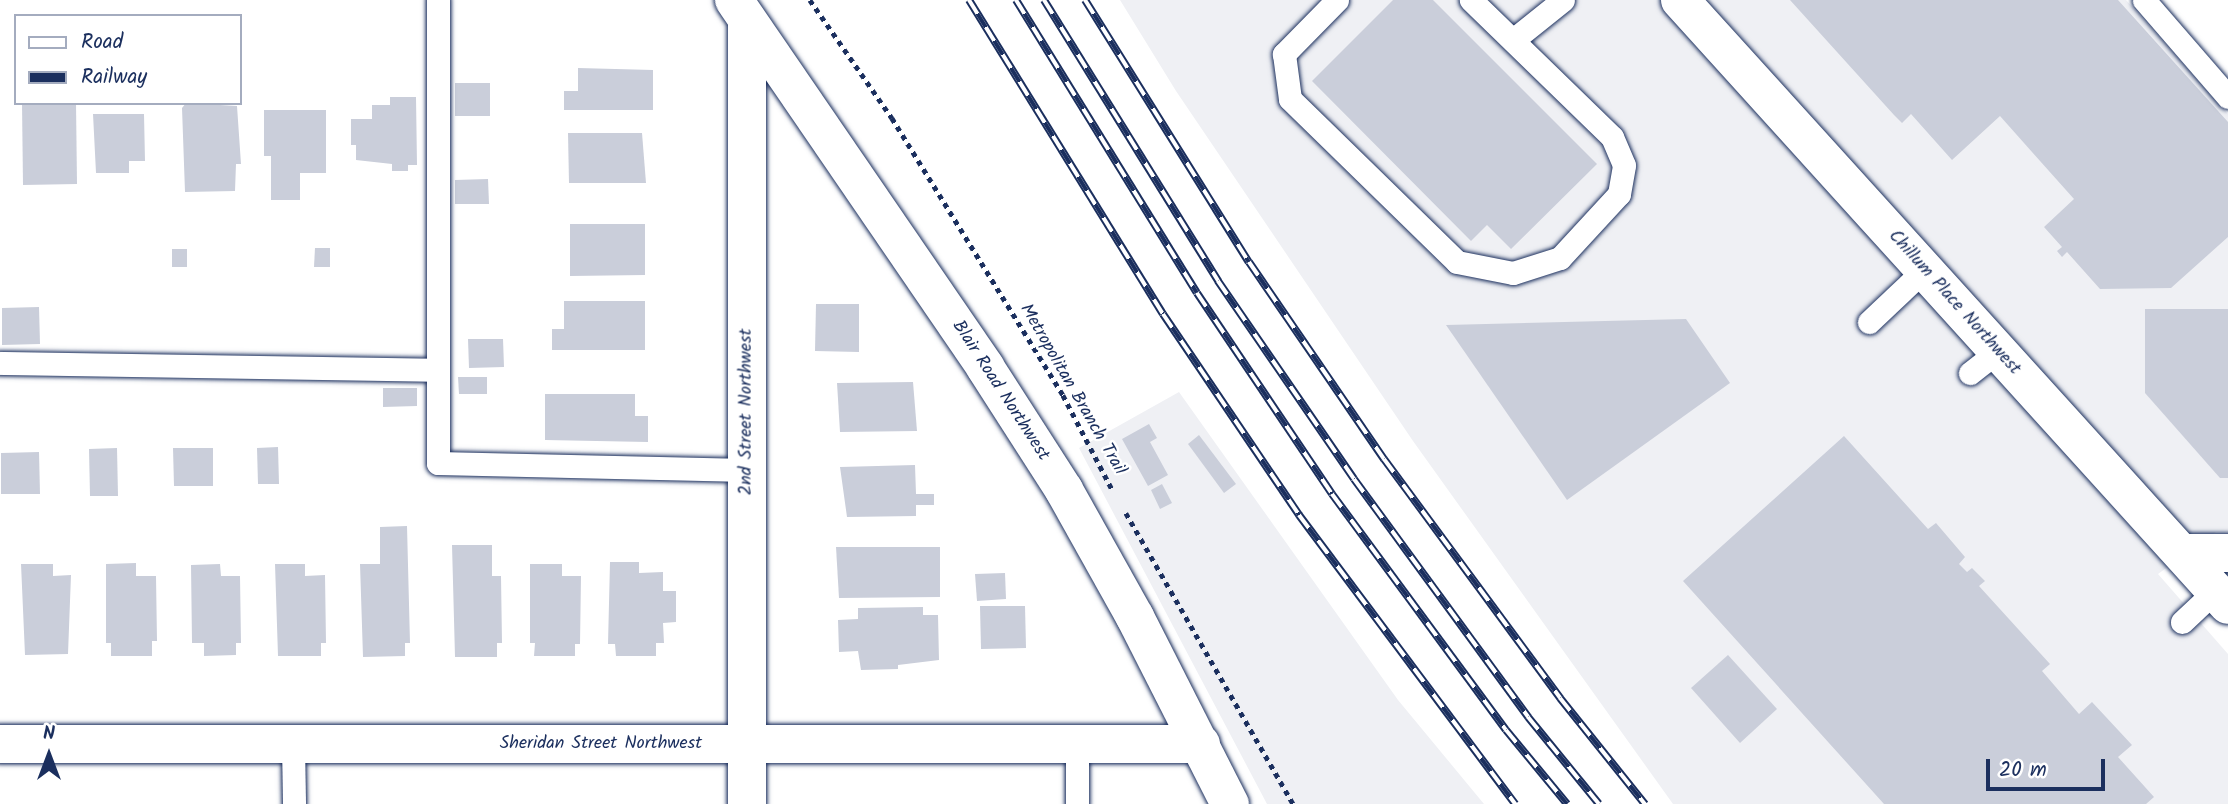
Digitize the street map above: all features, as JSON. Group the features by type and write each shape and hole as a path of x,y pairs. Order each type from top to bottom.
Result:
{"street":[{"name":"Chillum Place Northwest","path":"1680,0 1924,271 1984,362 2182,553 2222,598"},
{"name":"2nd Street Northwest","path":"740,10 747,470 747,804"},
{"name":"Blair Road Northwest","path":"740,10 1025,428 1106,563 1202,744 1230,804"},
{"path":"2182,553 2228,553"},
{"name":"Sheridan Street Northwest","path":"0,744 1202,744"}],"lane":[{"path":"438,0 438,463 747,470"},
{"path":"1337,0 1284,54 1290,99 1457,262 1513,273 1560,258 1619,194 1624,166 1612,137 1471,0"},
{"path":"1513,40 1563,0"},
{"path":"2144,0 2228,97"},
{"path":"1869,322 1924,271"},
{"path":"0,363 438,370"},
{"path":"2182,621 2222,598"},
{"path":"293,744 294,804"},
{"path":"1077,744 1077,804"}],"path":[{"name":"Metropolitan Branch Trail","path":"810,0 892,118 1063,395 1293,804"}],"shaded area":[{"path":"1120,0 2126,0 2228,114 2228,532 2216,532 2158,574 2228,654 2228,804 1673,804 1413,441 1176,91"},
{"path":"1179,392 1398,700 1484,804 1267,804 1079,448"}],"building":[{"path":"1393,0 1433,0 1597,164 1511,249 1487,225 1471,241 1312,81"},
{"path":"1790,0 2118,0 2228,122 2228,237 2171,288 2100,289 2067,252 2062,257 2057,251 2062,247 2044,227 2074,199 2000,116 1952,160 1911,114 1902,123"},
{"path":"578,68 653,70 653,110 564,110 564,91 578,91"},
{"path":"455,83 490,83 490,116 455,116"},
{"path":"390,97 416,97 417,165 408,165 408,171 392,171 392,164 356,160 356,145 351,145 351,119 372,119 372,105 390,105"},
{"path":"22,105 76,105 77,184 23,185"},
{"path":"184,105 237,106 241,164 236,164 235,191 185,192 182,108"},
{"path":"264,110 326,110 326,173 300,173 300,200 271,200 271,156 264,156"},
{"path":"93,114 144,114 145,161 129,161 129,173 96,173"},
{"path":"568,133 642,133 646,183 569,183"},
{"path":"488,179 489,204 455,204 455,180"},
{"path":"570,224 645,224 645,275 570,276"},
{"path":"315,248 330,248 330,267 314,267"},
{"path":"172,249 187,249 187,267 172,267"},
{"path":"564,301 645,301 645,350 552,350 552,329 564,329"},
{"path":"816,304 859,304 859,352 815,351"},
{"path":"39,307 40,344 2,345 2,308"},
{"path":"2145,309 2228,309 2228,478 2220,478 2145,393"},
{"path":"1686,319 1730,383 1567,500 1446,325"},
{"path":"468,339 503,339 504,367 469,368"},
{"path":"458,377 487,377 487,394 459,394"},
{"path":"913,382 917,431 840,432 837,383"},
{"path":"383,388 417,388 417,406 383,407"},
{"path":"545,394 635,394 635,416 648,416 648,442 545,440"},
{"path":"1149,424 1157,438 1150,442 1168,475 1148,486 1122,439"},
{"path":"1199,435 1236,484 1224,493 1188,444"},
{"path":"1844,436 1928,529 1936,523 1965,557 1959,564 1967,572 1972,568 1985,581 1979,586 2050,664 2042,671 2079,714 2092,702 2132,745 2118,757 2154,797 2146,804 1884,804 1683,581"},
{"path":"278,447 279,484 258,484 257,448"},
{"path":"117,448 118,496 90,496 89,449"},
{"path":"173,448 213,448 213,486 174,486"},
{"path":"39,452 40,494 1,494 1,453"},
{"path":"915,465 916,494 934,494 934,505 916,505 916,516 847,517 840,467"},
{"path":"1162,484 1172,503 1160,509 1151,490"},
{"path":"407,526 410,643 405,643 405,656 363,657 360,564 380,564 380,527"},
{"path":"452,545 492,545 492,576 501,576 502,643 497,643 497,657 455,657"},
{"path":"836,547 940,547 940,597 839,598"},
{"path":"610,562 639,562 639,573 663,572 663,591 676,591 676,622 663,623 664,643 656,643 656,656 616,656 615,644 608,644"},
{"path":"136,563 136,576 156,576 157,641 152,641 152,656 111,656 111,643 106,643 106,564"},
{"path":"21,564 53,564 53,576 71,575 68,654 25,655"},
{"path":"220,564 221,576 240,576 241,643 236,643 236,655 204,656 204,643 192,643 191,565"},
{"path":"275,564 305,564 305,576 325,575 326,643 321,643 321,656 278,656"},
{"path":"530,564 562,564 562,576 581,576 580,644 575,644 575,656 534,656 535,643 530,643"},
{"path":"1005,573 1006,599 977,601 975,574"},
{"path":"980,606 1025,606 1026,648 981,649"},
{"path":"923,607 923,615 938,615 939,660 898,665 898,669 861,670 858,651 839,652 838,620 858,619 858,608"},
{"path":"1728,655 1777,709 1740,743 1691,688"}],"railway":[{"path":"969,0 1163,314 1299,515 1515,804"},
{"path":"1016,0 1197,293 1332,494 1506,730 1567,804"},
{"path":"1044,0 1218,281 1354,479 1528,717 1599,804"},
{"path":"1085,0 1249,262 1384,459 1560,698 1645,804"}]}
